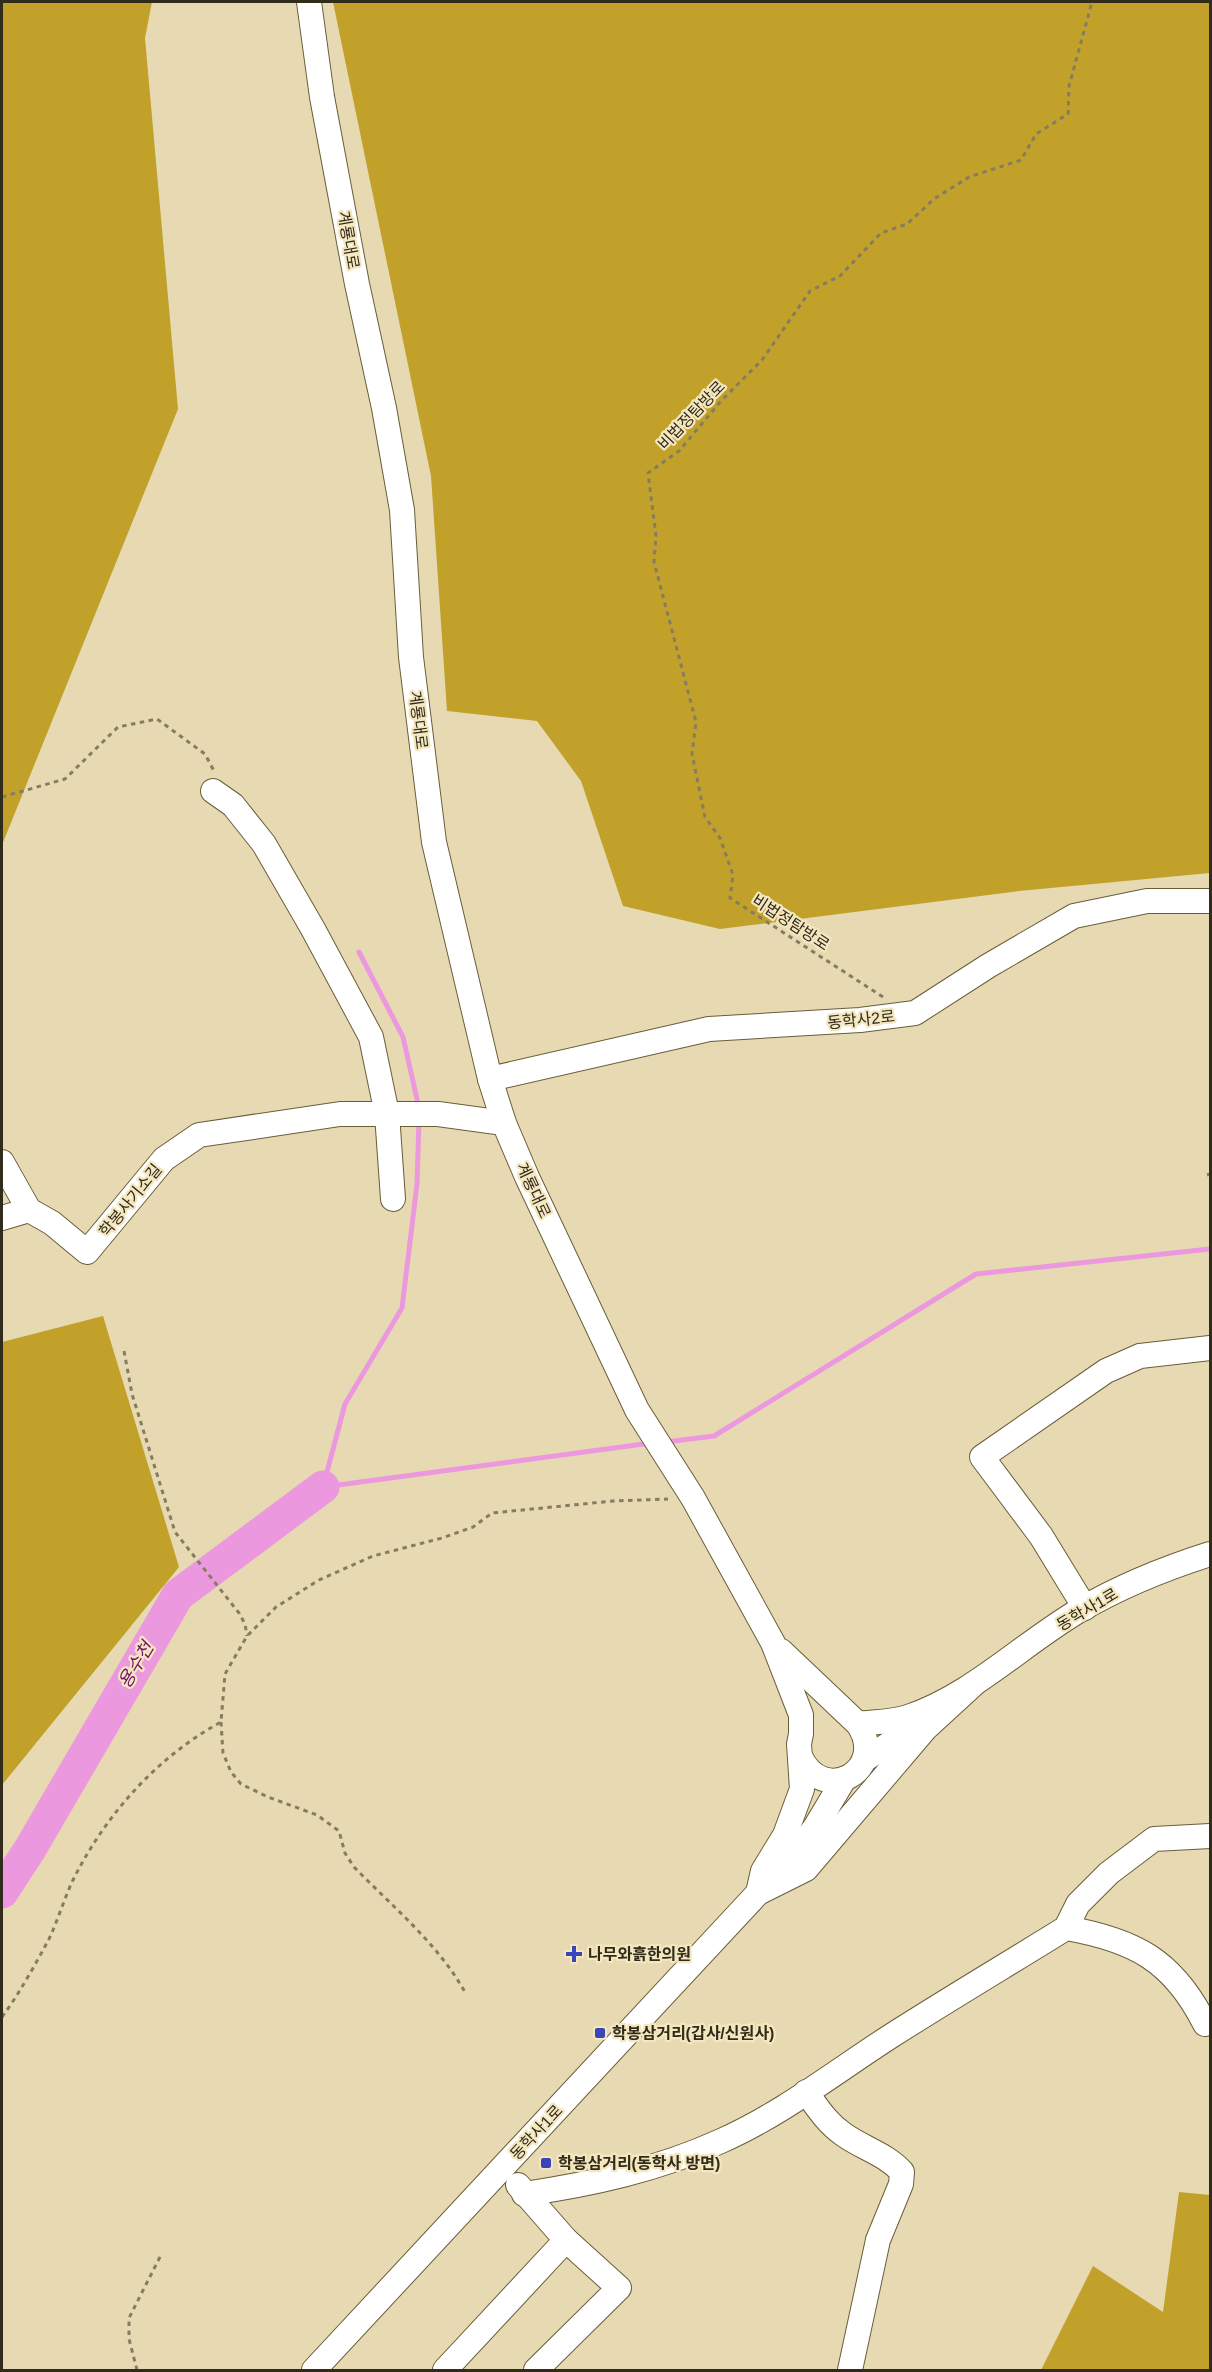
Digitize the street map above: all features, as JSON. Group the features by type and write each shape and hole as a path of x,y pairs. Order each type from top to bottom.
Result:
{"street":[{"name":"계룡대로","path":"309,2 322,97 402,510 411,657 434,842 490,1080 504,1122 637,1410 693,1498"},
{"path":"214,783 264,843 371,1037 396,1113 393,1199"},
{"name":"동학사2로","path":"490,1080 710,1029 757,1028 915,1013 988,966 1074,916 1147,901 1210,901"},
{"path":"396,1113 438,1114 504,1122"},
{"name":"학봉사기소길","path":"2,1162 29,1210 52,1223 87,1252 164,1159 199,1136 340,1114 396,1113"},
{"path":"2,1218 29,1210"},
{"path":"1085,1608 1041,1536 982,1456 1106,1371 1140,1356 1210,1348"},
{"path":"693,1498 773,1643 801,1715 802,1789 785,1835 763,1871 766,1889 807,1869 925,1729 974,1684"},
{"name":"동학사1로","path":"974,1684 1085,1608 1164,1569 1210,1554"},
{"path":"773,1643 864,1733 867,1744 864,1760"},
{"path":"925,1729 892,1742 864,1760 854,1774 844,1779 822,1779 812,1774 804,1766 801,1745 808,1724 816,1717 838,1713 854,1721 907,1717 974,1684"},
{"name":"동학사1로","path":"314,2370 797,1855 844,1779"},
{"path":"524,2194 584,2186 656,2166 720,2142 764,2120 892,2035 1066,1928 1078,1904 1109,1873 1154,1839 1210,1836"},
{"path":"1066,1928 1124,1942 1156,1959 1192,1999 1205,2024"},
{"path":"806,2092 825,2119 842,2134 895,2164 902,2172 901,2184 878,2240 850,2370"},
{"path":"505,2165 524,2194 566,2240 619,2288 536,2370"},
{"path":"445,2370 566,2240"}],"path":[{"name":"비법정탐방로","path":"897,1015 881,995 730,898 733,875 720,838 705,817 692,754 696,722 654,562 656,536 648,473 679,451 721,401 762,360 810,291 840,276 881,233 907,224 943,194 969,177 1021,160 1036,135 1068,114 1069,86 1092,2"},
{"path":"2,797 65,778 117,727 157,719 205,754 214,783"},
{"path":"124,1351 132,1394 175,1532 239,1613 245,1624 247,1636"},
{"path":"465,1992 453,1970 432,1946 354,1867 345,1853 339,1831 317,1815 268,1797 241,1784 231,1772 223,1753 221,1722 225,1674 247,1636 276,1607 319,1580 373,1557 473,1527 492,1513 614,1501 667,1499 678,1503 693,1498"},
{"path":"2,2017 49,1939 74,1879 112,1817 156,1767 196,1735 221,1722"},
{"path":"137,2370 129,2339 129,2318 162,2253"}],"shaded area":[{"path":"2,2 152,2 145,38 178,409 2,845"},
{"path":"333,2 1210,2 1210,873 1019,891 720,929 623,906 581,781 537,721 447,711 431,476"},
{"path":"103,1316 179,1567 2,1785 2,1342"},
{"path":"1179,2192 1210,2195 1210,2370 1041,2370 1093,2266 1163,2312"}],"waterway":[{"path":"359,952 403,1037 419,1108"},
{"path":"419,1120 417,1184 402,1308 345,1404 323,1487 651,1443"},
{"path":"666,1442 714,1436 976,1274 1210,1249"},
{"name":"용수천","path":"2,1892 30,1849 178,1595 323,1487"}],"place":[{"name":"나무와흙한의원","path":"574,1954"},
{"name":"학봉삼거리(갑사/신원사)","path":"600,2033"},
{"name":"학봉삼거리(동학사 방면)","path":"546,2163"}]}
